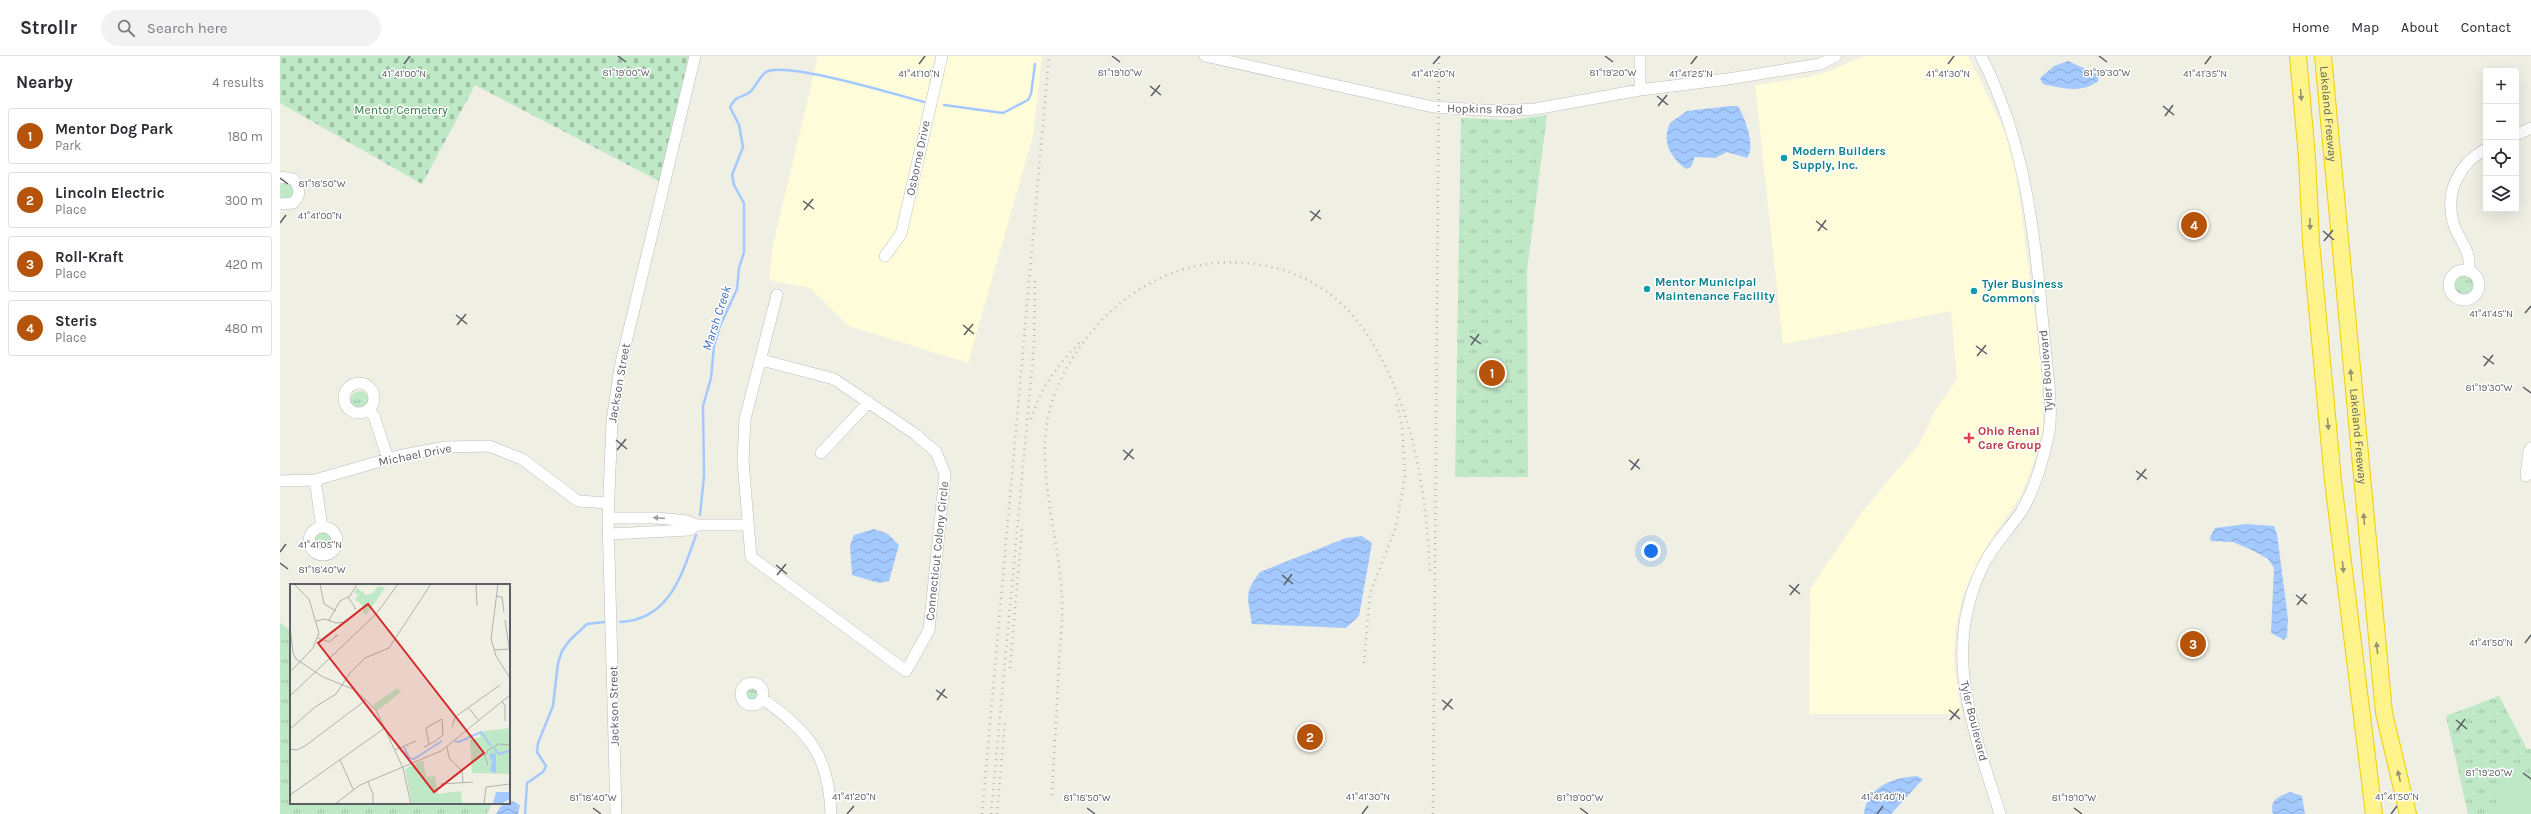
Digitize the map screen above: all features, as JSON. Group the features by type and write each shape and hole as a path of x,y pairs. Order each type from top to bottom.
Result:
{"highway":[{"name":"Lakeland Freeway","path":"2298,56 2307,157 2311,242 2333,481 2374,814"},
{"name":"Lakeland Freeway","path":"2323,56 2384,713 2408,814"}],"street":[{"name":"Jackson Street","path":"616,814 610,534 608,518 612,421 620,367 695,56"},
{"name":"Osborne Drive","path":"885,256 901,234 942,56"},
{"name":"Hopkins Road","path":"1205,56 1244,61 1433,107 1474,111 1535,109 1640,90 1728,79 1820,64 1836,56"},
{"path":"1640,56 1640,90"},
{"name":"Tyler Boulevard","path":"1981,56 2017,144 2030,207 2048,386 2049,434 2039,474 2021,511 1986,560 1970,600 1963,631 1962,665 1964,689 2000,814"},
{"path":"2519,134 2531,128"},
{"path":"2469,272 2468,250 2454,226 2451,195 2454,184 2463,168 2483,151"},
{"path":"280,177 293,179 299,188 299,194 293,203 280,204"},
{"name":"Connecticut Colony Circle","path":"762,360 834,379 915,434 936,452 945,474 929,630 906,672 751,557 747,524 743,461 745,420 762,360 777,296"},
{"path":"821,453 869,402"},
{"path":"369,410 374,416 388,459"},
{"name":"Michael Drive","path":"280,480 316,480 388,459 446,447 489,446 522,459 578,501 608,503"},
{"path":"2526,476 2528,451 2531,448"},
{"path":"316,480 322,527"},
{"path":"608,518 657,518 687,521 697,525 747,524"},
{"path":"610,534 689,530 697,525"},
{"path":"763,699 798,726 814,746 826,773 831,814"}],"shaded area":[{"path":"818,56 1042,56 1033,136 968,363 849,326 810,288 769,280 773,245"},
{"path":"1863,56 1968,56 2007,135 2016,169 2042,372 2043,431 2030,473 2020,497 1987,545 1963,595 1956,626 1954,657 1962,714 1809,714 1810,589 1862,512 1920,443 1936,409 1957,379 1951,311 1783,344 1755,85 1809,77 1833,70"}],"green space":[{"name":"Mentor Cemetery","path":"280,56 689,56 659,181 475,85 422,184 280,103"},
{"path":"1547,115 1527,270 1528,477 1455,477 1461,118 1510,120"},
{"path":"285,182 291,183 296,191 292,200 280,200 280,185"},
{"path":"2464,274 2472,277 2475,285 2472,293 2464,296 2456,293 2453,285 2456,277"},
{"path":"356,391 364,391 370,397 370,405 364,411 356,411 350,405 350,397"},
{"path":"320,531 328,531 334,537 334,545 328,551 320,551 314,545 314,537"},
{"path":"280,623 290,629 290,804 492,804 487,814 280,814"},
{"path":"751,688 756,690 758,695 756,700 751,702 746,700 744,695 746,690"},
{"path":"2499,696 2527,749 2531,749 2531,814 2468,814 2446,716"},
{"path":"2531,774 2531,814 2503,814 2499,808 2498,784"}],"water":[{"path":"2068,61 2099,75 2098,81 2085,88 2078,89 2043,84 2040,78 2054,66"},
{"path":"1738,106 1744,118 1750,139 1747,158 1727,152 1715,158 1695,157 1691,167 1686,169 1676,160 1669,149 1667,143 1667,130 1670,123 1687,111"},
{"path":"2246,524 2274,526 2277,534 2288,619 2287,637 2284,640 2271,633 2274,568 2268,559 2233,542 2211,541 2210,537 2215,528"},
{"path":"874,529 888,534 899,545 889,581 879,583 852,575 850,545 854,535"},
{"path":"1362,536 1372,543 1359,616 1346,628 1252,624 1248,596 1251,586 1260,572 1346,538"},
{"path":"1917,776 1923,779 1891,814 1864,814 1866,804 1876,790 1890,782"},
{"path":"2290,792 2302,796 2305,814 2273,814 2273,802 2278,797"},
{"path":"512,801 520,805 518,814 496,814 501,806 510,804"}],"waterway":[{"name":"Marsh Creek","path":"944,105 1003,113 1028,100 1031,94 1035,64"},
{"name":"Marsh Creek","path":"700,515 704,476 703,406 711,378 714,346 720,326 737,289 739,268 744,252 744,203 734,185 732,175 743,147 739,125 730,107 735,100 751,91 766,72 777,70 795,71 842,80 924,102"},
{"name":"Marsh Creek","path":"620,622 637,619 651,613 662,604 679,580 696,535"},
{"name":"Marsh Creek","path":"525,814 527,783 543,772 546,766 537,752 538,743 553,706 558,663 562,651 570,640 587,624 605,622"}],"railway":[{"path":"982,814 1049,56"},
{"path":"1433,814 1439,56"},
{"path":"1052,795 1062,624 1062,600 1060,574 1045,467 1045,440 1049,414 1057,388 1073,357 1093,330 1116,307 1143,287 1172,273 1203,265 1236,262 1271,267 1298,276 1324,290 1346,308 1364,330 1380,357 1394,386 1405,415 1414,446 1425,508 1430,571"},
{"path":"991,814 1034,346 1035,281"},
{"path":"1031,419 1035,407 1051,376 1082,340"},
{"path":"1364,663 1370,593 1396,527 1405,476 1402,425 1396,402"},
{"path":"1010,668 1022,528"},
{"path":"997,814 1005,722"}],"place":[{"name":"Modern Builders Supply, Inc.","path":"1784,158"},
{"name":"Steris","path":"2194,225"},
{"name":"Mentor Municipal Maintenance Facility","path":"1647,289"},
{"name":"Tyler Business Commons","path":"1974,291"},
{"name":"Mentor Dog Park","path":"1492,373"},
{"name":"Ohio Renal Care Group","path":"1969,438"},
{"name":"Roll-Kraft","path":"2193,644"},
{"name":"Lincoln Electric","path":"1310,737"}]}
